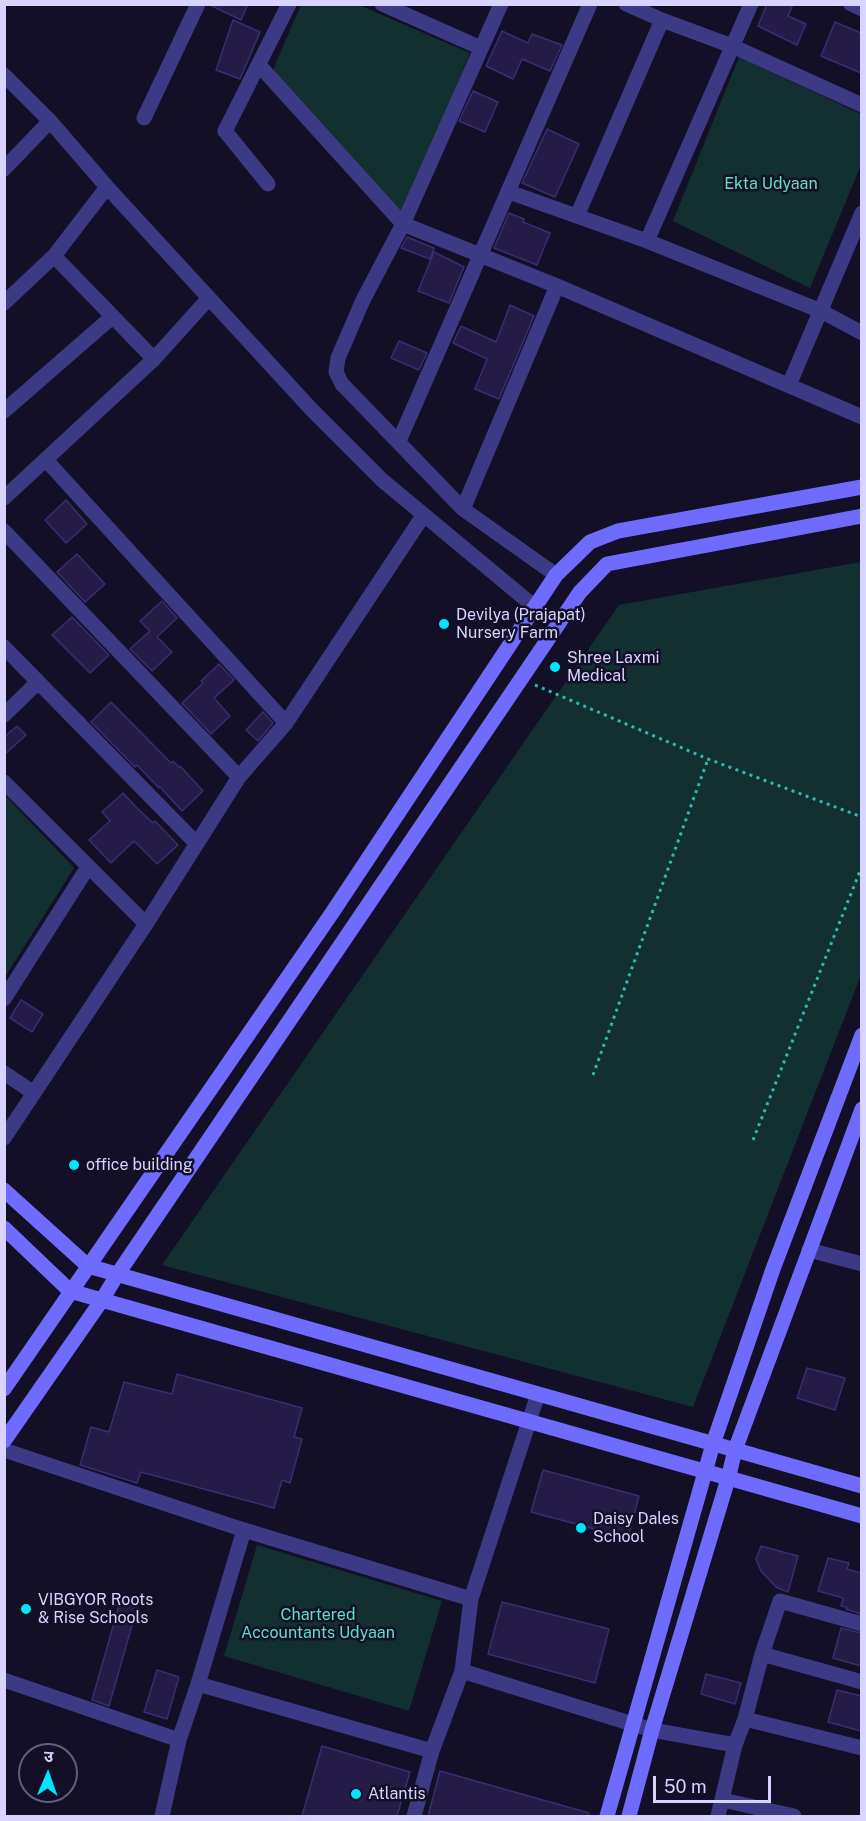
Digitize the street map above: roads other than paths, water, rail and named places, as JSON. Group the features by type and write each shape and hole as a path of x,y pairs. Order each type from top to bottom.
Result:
{"main road":[{"path":"4,1389 332,913 556,575 590,542 618,531 861,486"},
{"path":"4,1441 102,1300 580,592 607,564 861,516"},
{"path":"607,1816 713,1444 773,1269 861,1035"},
{"path":"629,1816 652,1730 735,1450 861,1109"},
{"path":"4,1190 88,1266 861,1486"},
{"path":"4,1228 70,1291 861,1516"}],"street":[{"path":"144,118 198,4"},
{"path":"268,184 225,131 289,4"},
{"path":"382,4 481,48"},
{"path":"501,4 403,224 363,300 336,364 338,379 342,384 463,508 556,575"},
{"path":"399,441 590,4"},
{"path":"626,4 732,46 861,105"},
{"path":"647,241 751,4"},
{"path":"851,4 861,9"},
{"path":"577,216 662,20"},
{"path":"259,65 403,224 557,286 861,417"},
{"path":"4,75 50,121 107,187 312,410 382,480 536,608"},
{"path":"4,169 50,121"},
{"path":"4,303 54,256 107,187"},
{"path":"509,192 647,241 821,311 861,333"},
{"path":"789,385 861,213"},
{"path":"54,256 153,360"},
{"path":"463,508 557,286"},
{"path":"4,498 153,360 209,298"},
{"path":"4,411 112,317"},
{"path":"46,460 286,723"},
{"path":"4,1138 146,924 239,777 286,723 423,516"},
{"path":"4,531 239,777"},
{"path":"4,647 197,844"},
{"path":"4,715 38,682"},
{"path":"4,782 146,924"},
{"path":"4,999 88,867"},
{"path":"4,1072 34,1093"},
{"path":"809,1250 861,1264"},
{"path":"414,1816 432,1751 462,1671 471,1599 538,1394"},
{"path":"4,1450 244,1530 471,1599"},
{"path":"162,1816 179,1740 244,1530"},
{"path":"718,1816 735,1745 780,1601 861,1624"},
{"path":"762,1654 861,1682"},
{"path":"462,1671 652,1730 735,1745"},
{"path":"4,1680 179,1740"},
{"path":"198,1684 432,1751"},
{"path":"745,1719 861,1748"},
{"path":"723,1800 794,1816"}],"place":[{"name":"Devilya (Prajapat) Nursery Farm","path":"444,624"},
{"name":"Shree Laxmi Medical","path":"555,667"},
{"name":"office building","path":"74,1165"},
{"name":"Daisy Dales School","path":"581,1528"},
{"name":"VIBGYOR Roots & Rise Schools","path":"26,1609"},
{"name":"Atlantis","path":"356,1794"}],"park label":[{"name":"Ekta Udyaan","path":"771,184"},
{"name":"Chartered Accountants Udyaan","path":"318,1624"}]}
